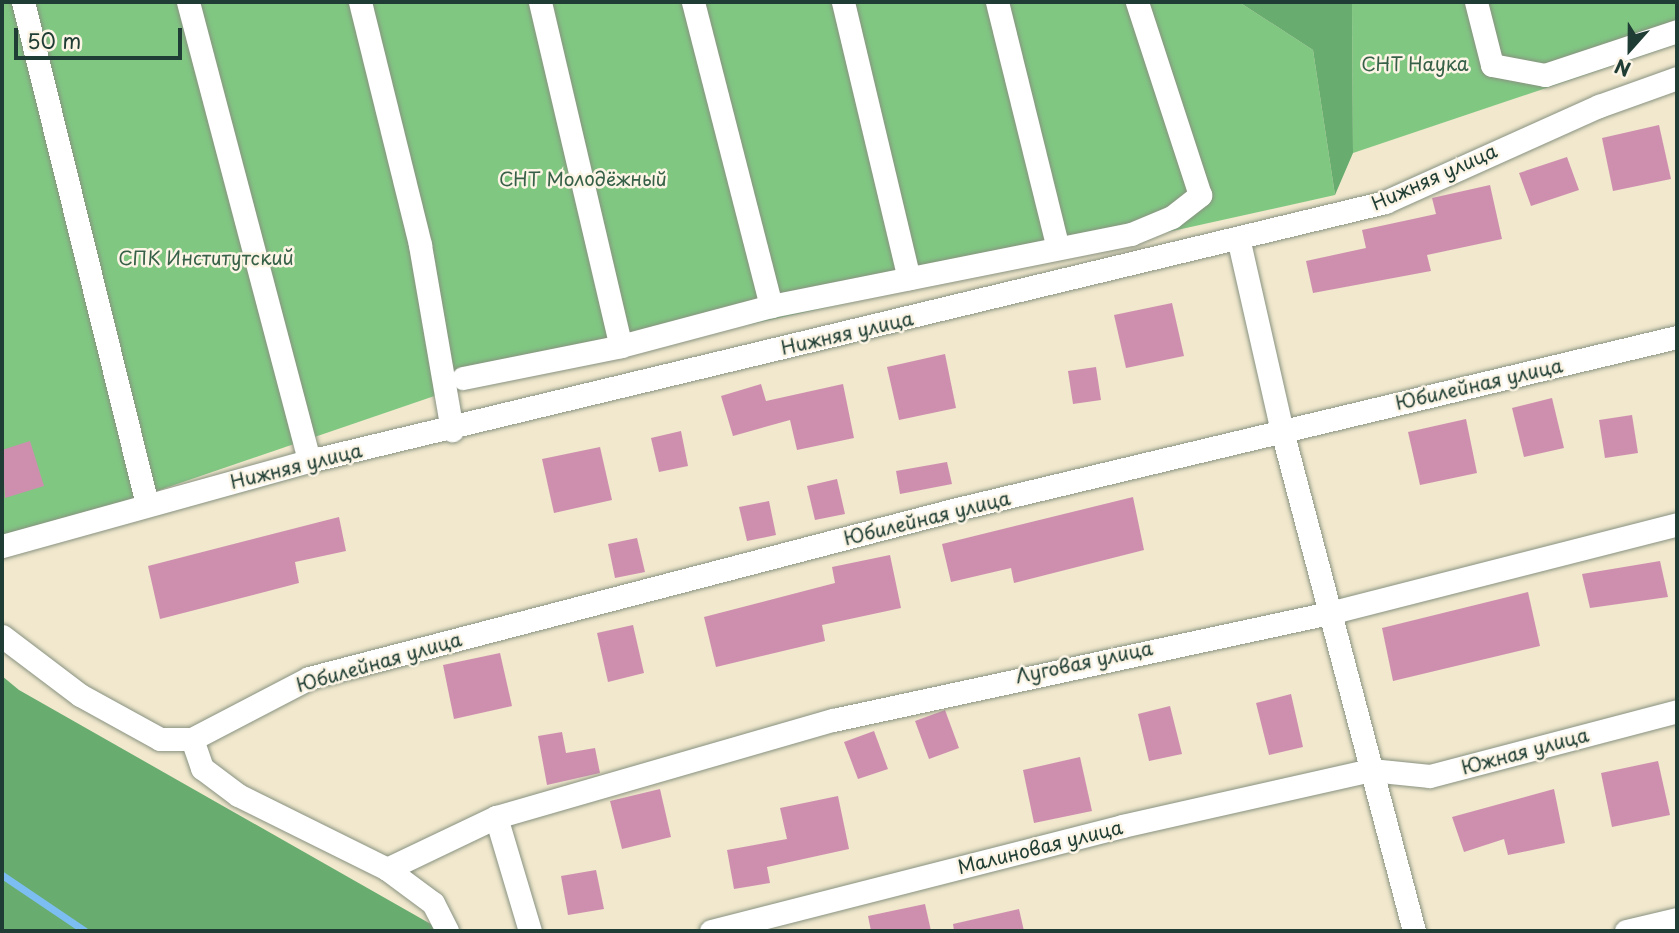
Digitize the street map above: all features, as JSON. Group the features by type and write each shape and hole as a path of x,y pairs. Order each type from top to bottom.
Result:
{"street":[{"path":"23,2 147,504"},
{"path":"188,2 309,461"},
{"path":"360,2 420,245 452,430"},
{"path":"540,2 621,346"},
{"path":"693,2 771,306"},
{"path":"843,2 909,278"},
{"path":"997,2 1058,247"},
{"path":"463,378 621,346 771,306 1131,234 1172,217 1200,195 1137,2"},
{"path":"1476,2 1492,65 1545,75 1677,31"},
{"name":"Нижняя улица","path":"3,542 309,461 452,430 1239,242 1385,202 1587,111 1677,78"},
{"path":"1239,242 1282,431 1414,931"},
{"name":"Юбилейная улица","path":"192,739 309,678 1282,431 1677,337"},
{"name":"Луговая улица","path":"387,869 496,817 833,720 1329,613 1677,524"},
{"path":"2,636 80,695 160,739 192,739 202,768 238,795 387,869 433,903 447,931"},
{"name":"Южная улица","path":"1371,770 1430,776 1677,711"},
{"name":"Малиновая улица","path":"711,931 1122,825 1371,770"},
{"path":"496,817 530,931"},
{"path":"1626,931 1677,919"}],"green space":[{"path":"2,2 1239,2 1313,50 1335,195 449,391 2,544"},
{"path":"1239,2 1352,2 1353,153 1335,195 1313,50"},
{"name":"СНТ Наука","path":"1352,2 1677,2 1677,44 1353,153"},
{"path":"2,676 19,690 443,931 2,931"}],"building":[{"path":"1659,125 1671,179 1613,191 1602,138"},
{"path":"1567,157 1579,190 1531,206 1519,173"},
{"path":"1490,185 1502,239 1427,255 1431,271 1313,293 1306,261 1366,248 1362,230 1436,214 1432,198"},
{"path":"1172,303 1184,356 1126,368 1114,315"},
{"path":"945,354 956,408 899,420 887,367"},
{"path":"1096,367 1101,400 1073,404 1068,371"},
{"path":"761,384 766,401 843,384 854,438 797,450 790,420 733,436 721,396"},
{"path":"1552,398 1564,448 1524,457 1512,408"},
{"path":"1632,415 1638,453 1605,458 1599,420"},
{"path":"1466,419 1477,473 1420,485 1408,432"},
{"path":"681,431 688,466 659,472 651,438"},
{"path":"30,441 44,486 5,498 2,450"},
{"path":"600,447 612,500 554,513 542,459"},
{"path":"947,462 952,484 900,494 896,471"},
{"path":"837,479 845,514 815,520 807,486"},
{"path":"1133,497 1144,550 1014,583 1011,568 951,582 942,544"},
{"path":"769,501 776,535 747,541 739,507"},
{"path":"339,517 346,551 295,562 299,583 160,619 148,566"},
{"path":"637,538 645,572 615,578 608,544"},
{"path":"890,555 901,608 822,625 825,641 716,667 704,617 835,583 832,567"},
{"path":"1660,561 1668,597 1590,608 1582,574"},
{"path":"1528,592 1540,646 1393,681 1382,628"},
{"path":"633,625 644,673 608,682 597,633"},
{"path":"500,653 512,706 454,719 443,665"},
{"path":"1291,694 1303,747 1269,755 1256,703"},
{"path":"1170,706 1182,754 1149,761 1138,714"},
{"path":"945,710 959,748 929,759 915,721"},
{"path":"874,731 888,769 858,779 844,742"},
{"path":"562,732 566,753 595,748 600,773 547,785 538,736"},
{"path":"1080,757 1092,811 1034,823 1023,770"},
{"path":"1658,761 1670,815 1612,827 1601,773"},
{"path":"660,789 671,837 622,849 610,801"},
{"path":"1554,789 1565,843 1508,855 1504,839 1464,852 1452,817"},
{"path":"838,796 849,849 767,867 770,883 734,889 727,850 787,839 780,808"},
{"path":"596,870 604,909 568,915 561,876"},
{"path":"925,904 931,931 871,931 868,916"},
{"path":"1019,909 1024,931 954,931 953,924"}],"waterway":[{"path":"2,875 85,931"}],"park label":[{"name":"СНТ Молодёжный","path":"583,179"},
{"name":"СПК Институтский","path":"206,258"}]}
